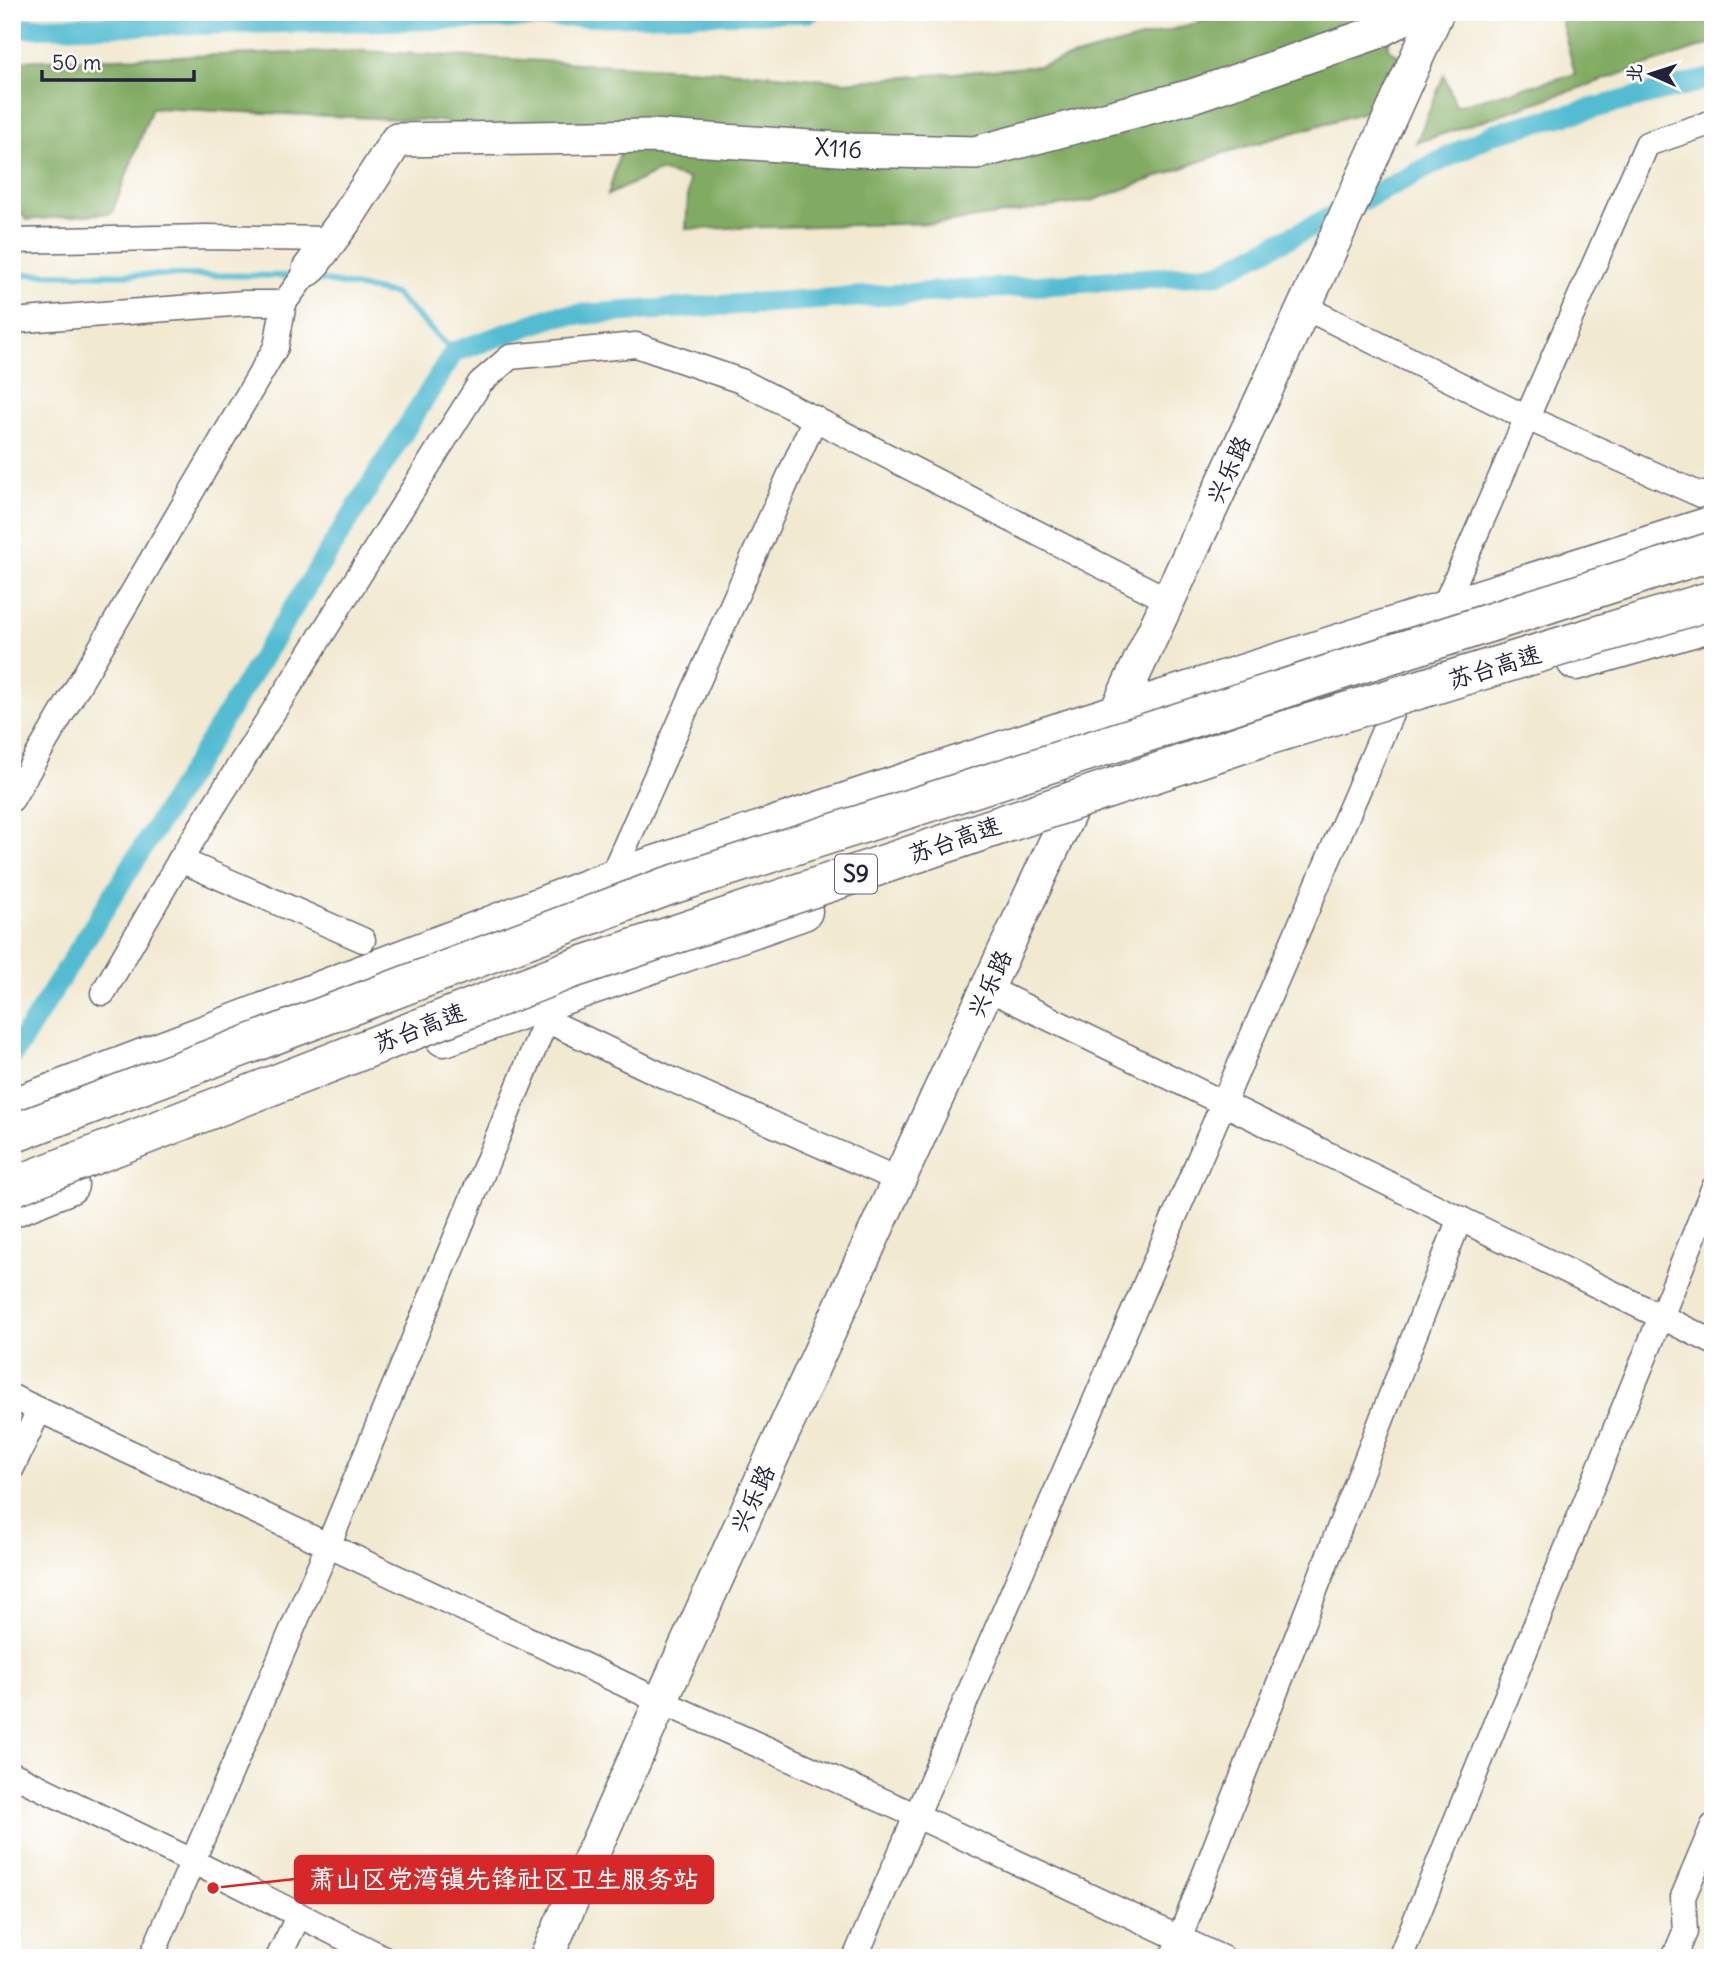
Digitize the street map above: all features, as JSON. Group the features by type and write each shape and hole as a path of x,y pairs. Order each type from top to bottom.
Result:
{"main road":[{"name":"X116","path":"296,285 331,239 397,141 651,136 853,150 975,153 1192,96 1375,33 1415,12"},
{"name":"兴乐路","path":"546,1958 660,1701 987,988 1376,151 1437,12"},
{"path":"28,1102 610,880 1115,715 1713,525"},
{"name":"苏台高速","path":"12,1134 665,887 1713,551"},
{"name":"苏台高速","path":"12,1187 566,971 1260,738 1713,600"},
{"path":"12,1208 416,1047 922,869 1391,714 1713,622"}],"street":[{"path":"1442,611 1647,144 1713,122"},
{"path":"12,241 207,237 331,239"},
{"path":"12,321 244,303 296,285"},
{"path":"12,799 275,347 296,285"},
{"path":"1304,307 1527,418 1701,495 1713,492"},
{"path":"103,993 180,860 480,383 510,357 636,345 741,381 1168,600"},
{"path":"610,880 814,418"},
{"path":"855,1958 1391,714"},
{"path":"180,860 363,940"},
{"path":"987,988 1713,1342"},
{"path":"151,1958 328,1546 547,1020 666,1077 899,1181"},
{"path":"1399,1958 1713,1189"},
{"path":"1176,1948 1460,1218"},
{"path":"12,1397 660,1701 917,1816 1176,1948 1222,1958"},
{"path":"12,1468 39,1410"},
{"path":"12,1774 384,1958"},
{"path":"1674,1958 1685,1932 1683,1897 1713,1826"},
{"path":"278,1958 299,1915"}],"green space":[{"path":"1236,12 1395,12 1388,48 1400,57 1368,111 1224,153 1091,201 943,223 686,229 689,179 659,171 608,195 621,149 439,121 152,108 112,213 27,220 12,204 12,61 363,51 756,73 845,82 1039,66"},
{"path":"1559,12 1713,12 1713,43 1416,143 1444,75 1456,106 1575,74"}],"waterway":[{"path":"12,28 810,12"},
{"path":"12,1056 454,352 556,316 1218,274 1495,133 1713,78"},
{"path":"12,274 297,276"},
{"path":"315,279 395,294 454,352"}],"place":[{"name":"萧山区党湾镇先锋社区卫生服务站","path":"213,1888"}]}
